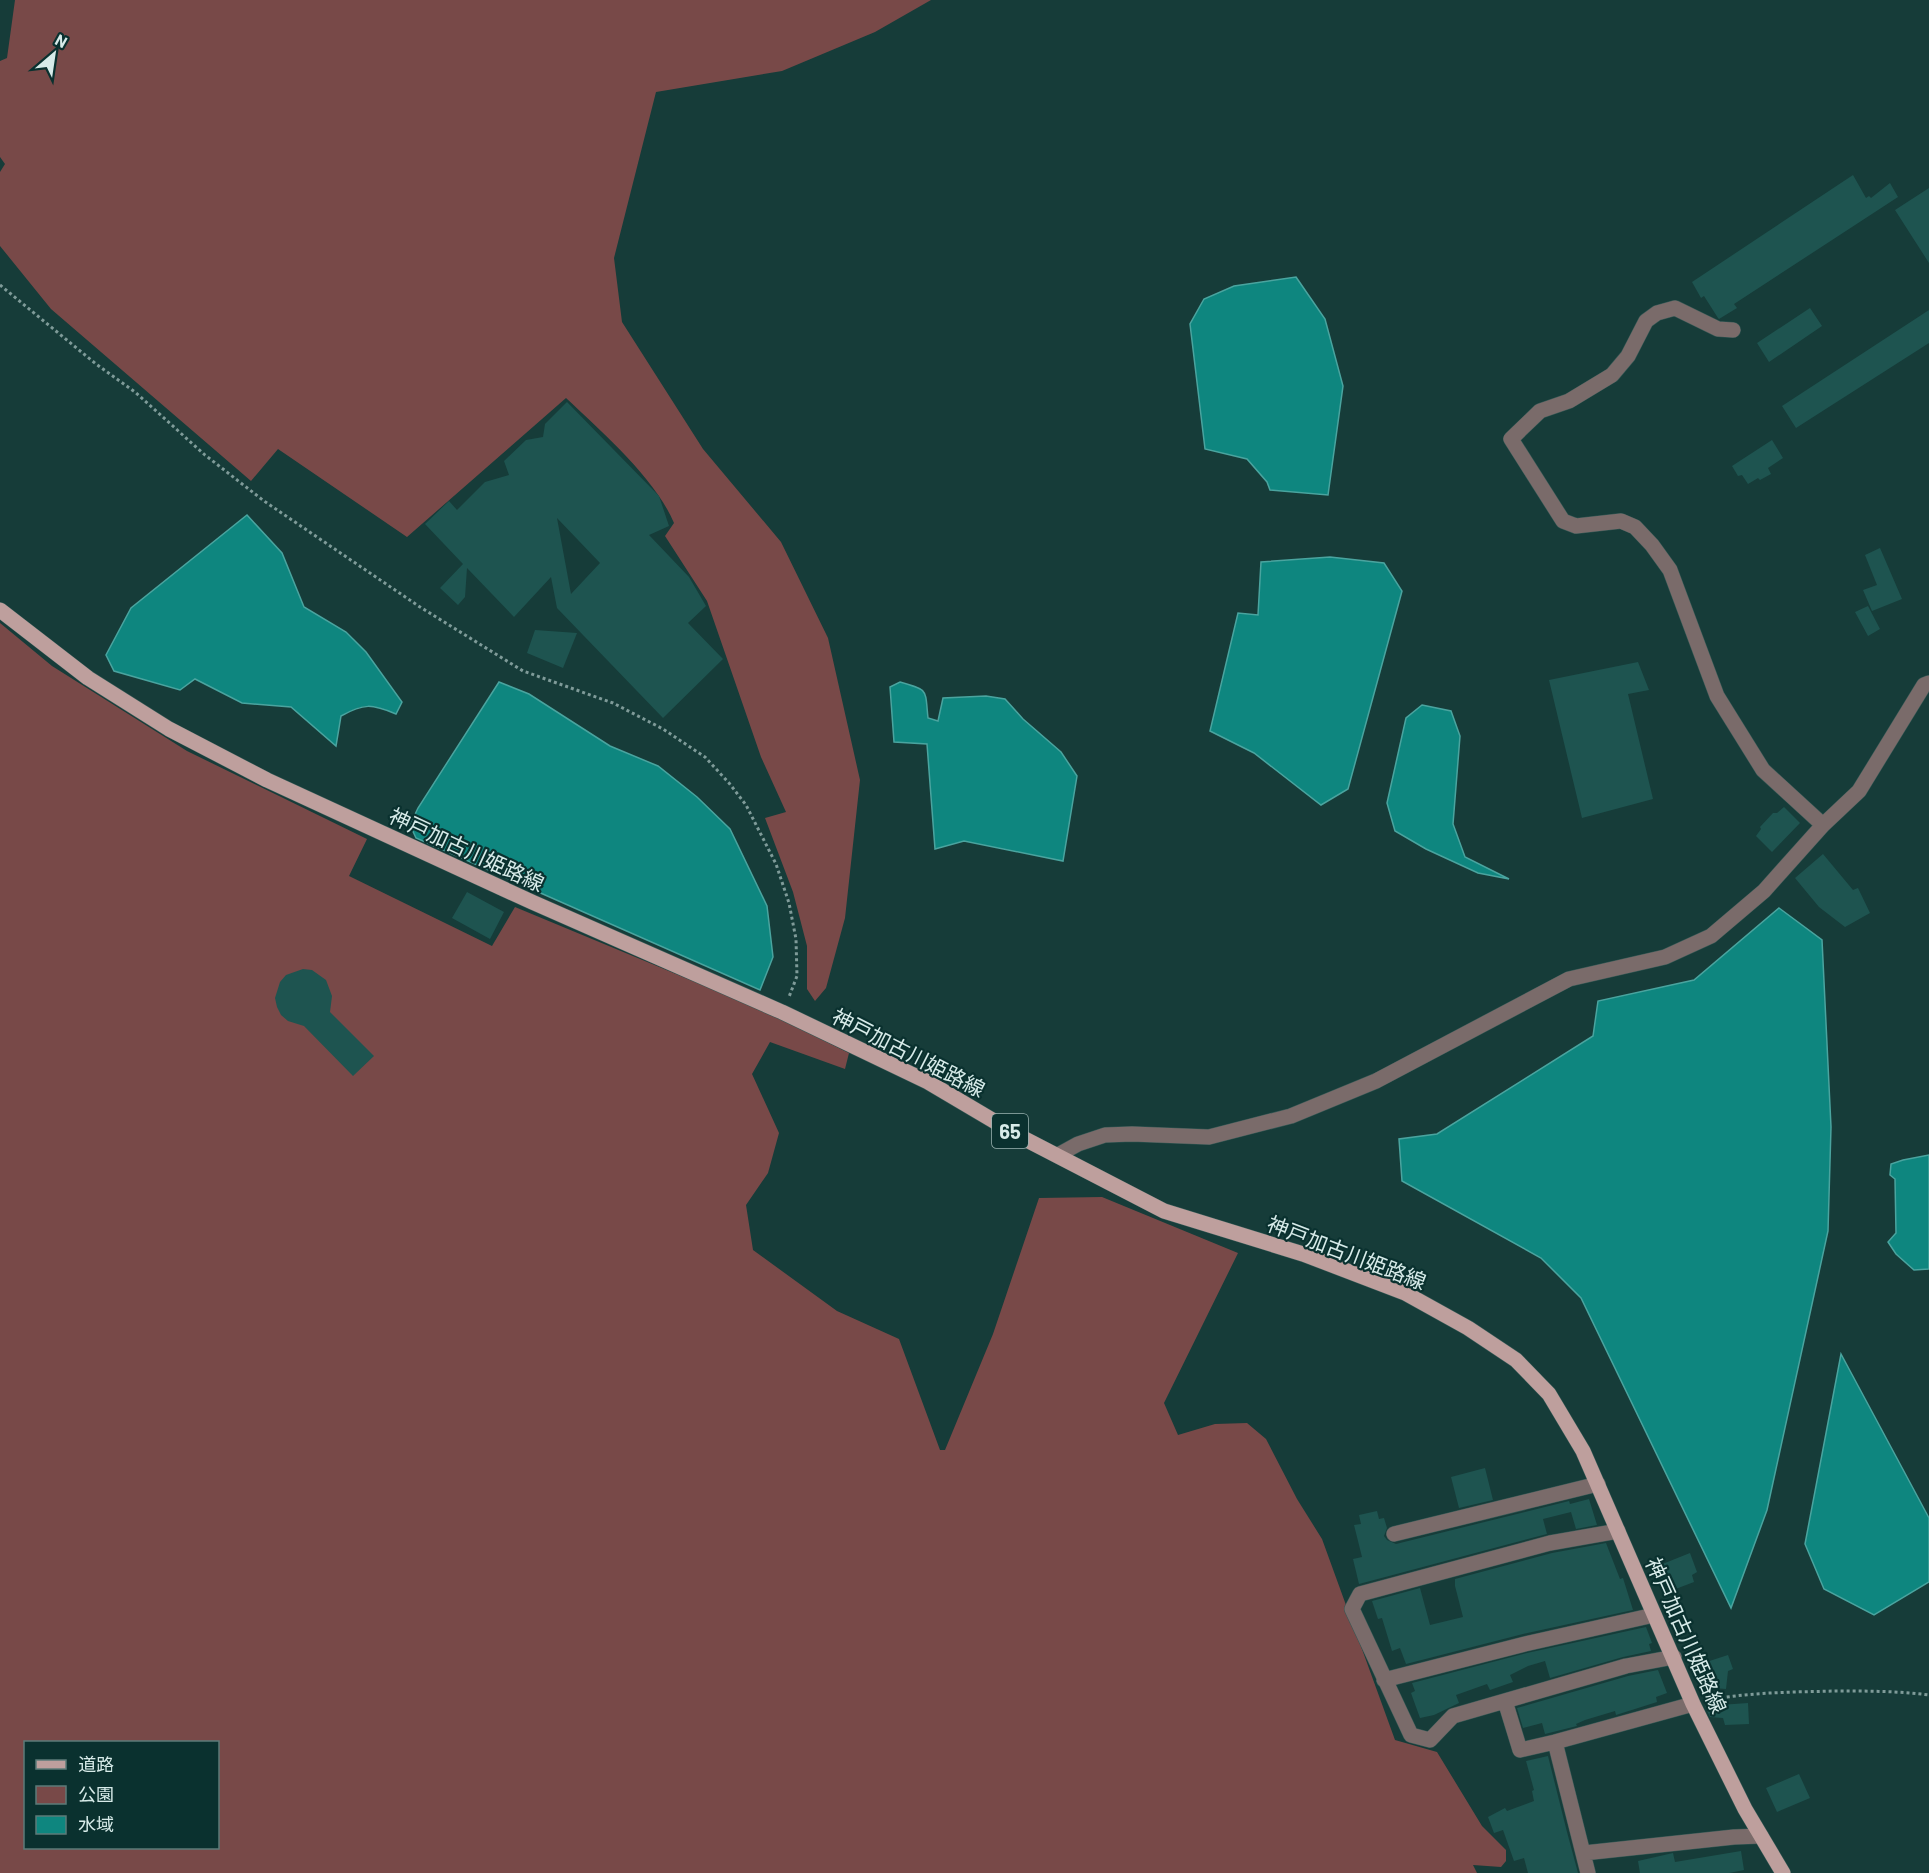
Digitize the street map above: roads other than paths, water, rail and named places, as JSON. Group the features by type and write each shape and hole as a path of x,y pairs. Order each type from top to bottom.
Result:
{"main road":[{"name":"神戸加古川姫路線","path":"0,610 88,678 169,729 267,780 532,902 782,1012 928,1082 1021,1137 1164,1210 1303,1254 1405,1293 1468,1328 1516,1360 1549,1394 1584,1451 1693,1704 1745,1809 1783,1873"}],"street":[{"path":"1733,330 1718,328 1675,308 1657,313 1646,321 1628,356 1612,375 1569,401 1540,411 1511,439 1563,521 1576,526 1621,521 1635,527 1652,545 1674,579 1717,696 1763,770 1823,825"},
{"path":"1058,1155 1078,1144 1105,1135 1209,1137 1291,1116 1376,1081 1569,979 1665,957 1711,936 1764,891 1823,825 1859,791 1924,685 1929,683"},
{"path":"1394,1534 1598,1484"},
{"path":"1618,1531 1550,1543 1360,1594 1352,1609 1411,1735 1430,1740 1453,1716 1626,1666 1674,1657"},
{"path":"1384,1680 1525,1644 1654,1615"},
{"path":"1505,1701 1520,1750 1693,1704"},
{"path":"1555,1742 1588,1873"},
{"path":"1584,1853 1761,1836"}],"water":[{"path":"1296,277 1325,319 1343,386 1328,495 1270,490 1267,482 1247,459 1205,449 1190,324 1204,299 1234,286"},
{"path":"247,515 282,553 304,607 346,632 366,652 402,702 396,714 368,706 341,716 336,746 291,707 242,703 195,679 180,690 114,671 106,655 131,608"},
{"path":"1330,557 1384,563 1402,591 1348,789 1321,805 1254,753 1210,731 1238,613 1258,615 1261,562"},
{"path":"499,682 529,694 610,746 658,766 697,797 730,829 767,906 773,957 760,990 416,838 410,825 418,808"},
{"path":"900,682 924,692 928,718 938,721 943,698 986,696 1005,699 1023,719 1061,752 1077,776 1063,861 964,841 935,849 927,744 894,742 890,687"},
{"path":"1422,705 1451,711 1460,736 1453,824 1465,857 1509,879 1478,873 1426,849 1395,831 1387,803 1406,718"},
{"path":"1779,908 1822,940 1831,1127 1828,1231 1767,1510 1731,1608 1581,1298 1541,1258 1402,1181 1399,1139 1437,1134 1593,1036 1598,1001 1694,980"},
{"path":"1929,1155 1929,1269 1914,1270 1896,1254 1888,1242 1896,1233 1895,1179 1890,1175 1891,1164"},
{"path":"1841,1354 1929,1518 1929,1582 1874,1615 1824,1589 1805,1544"}]}
